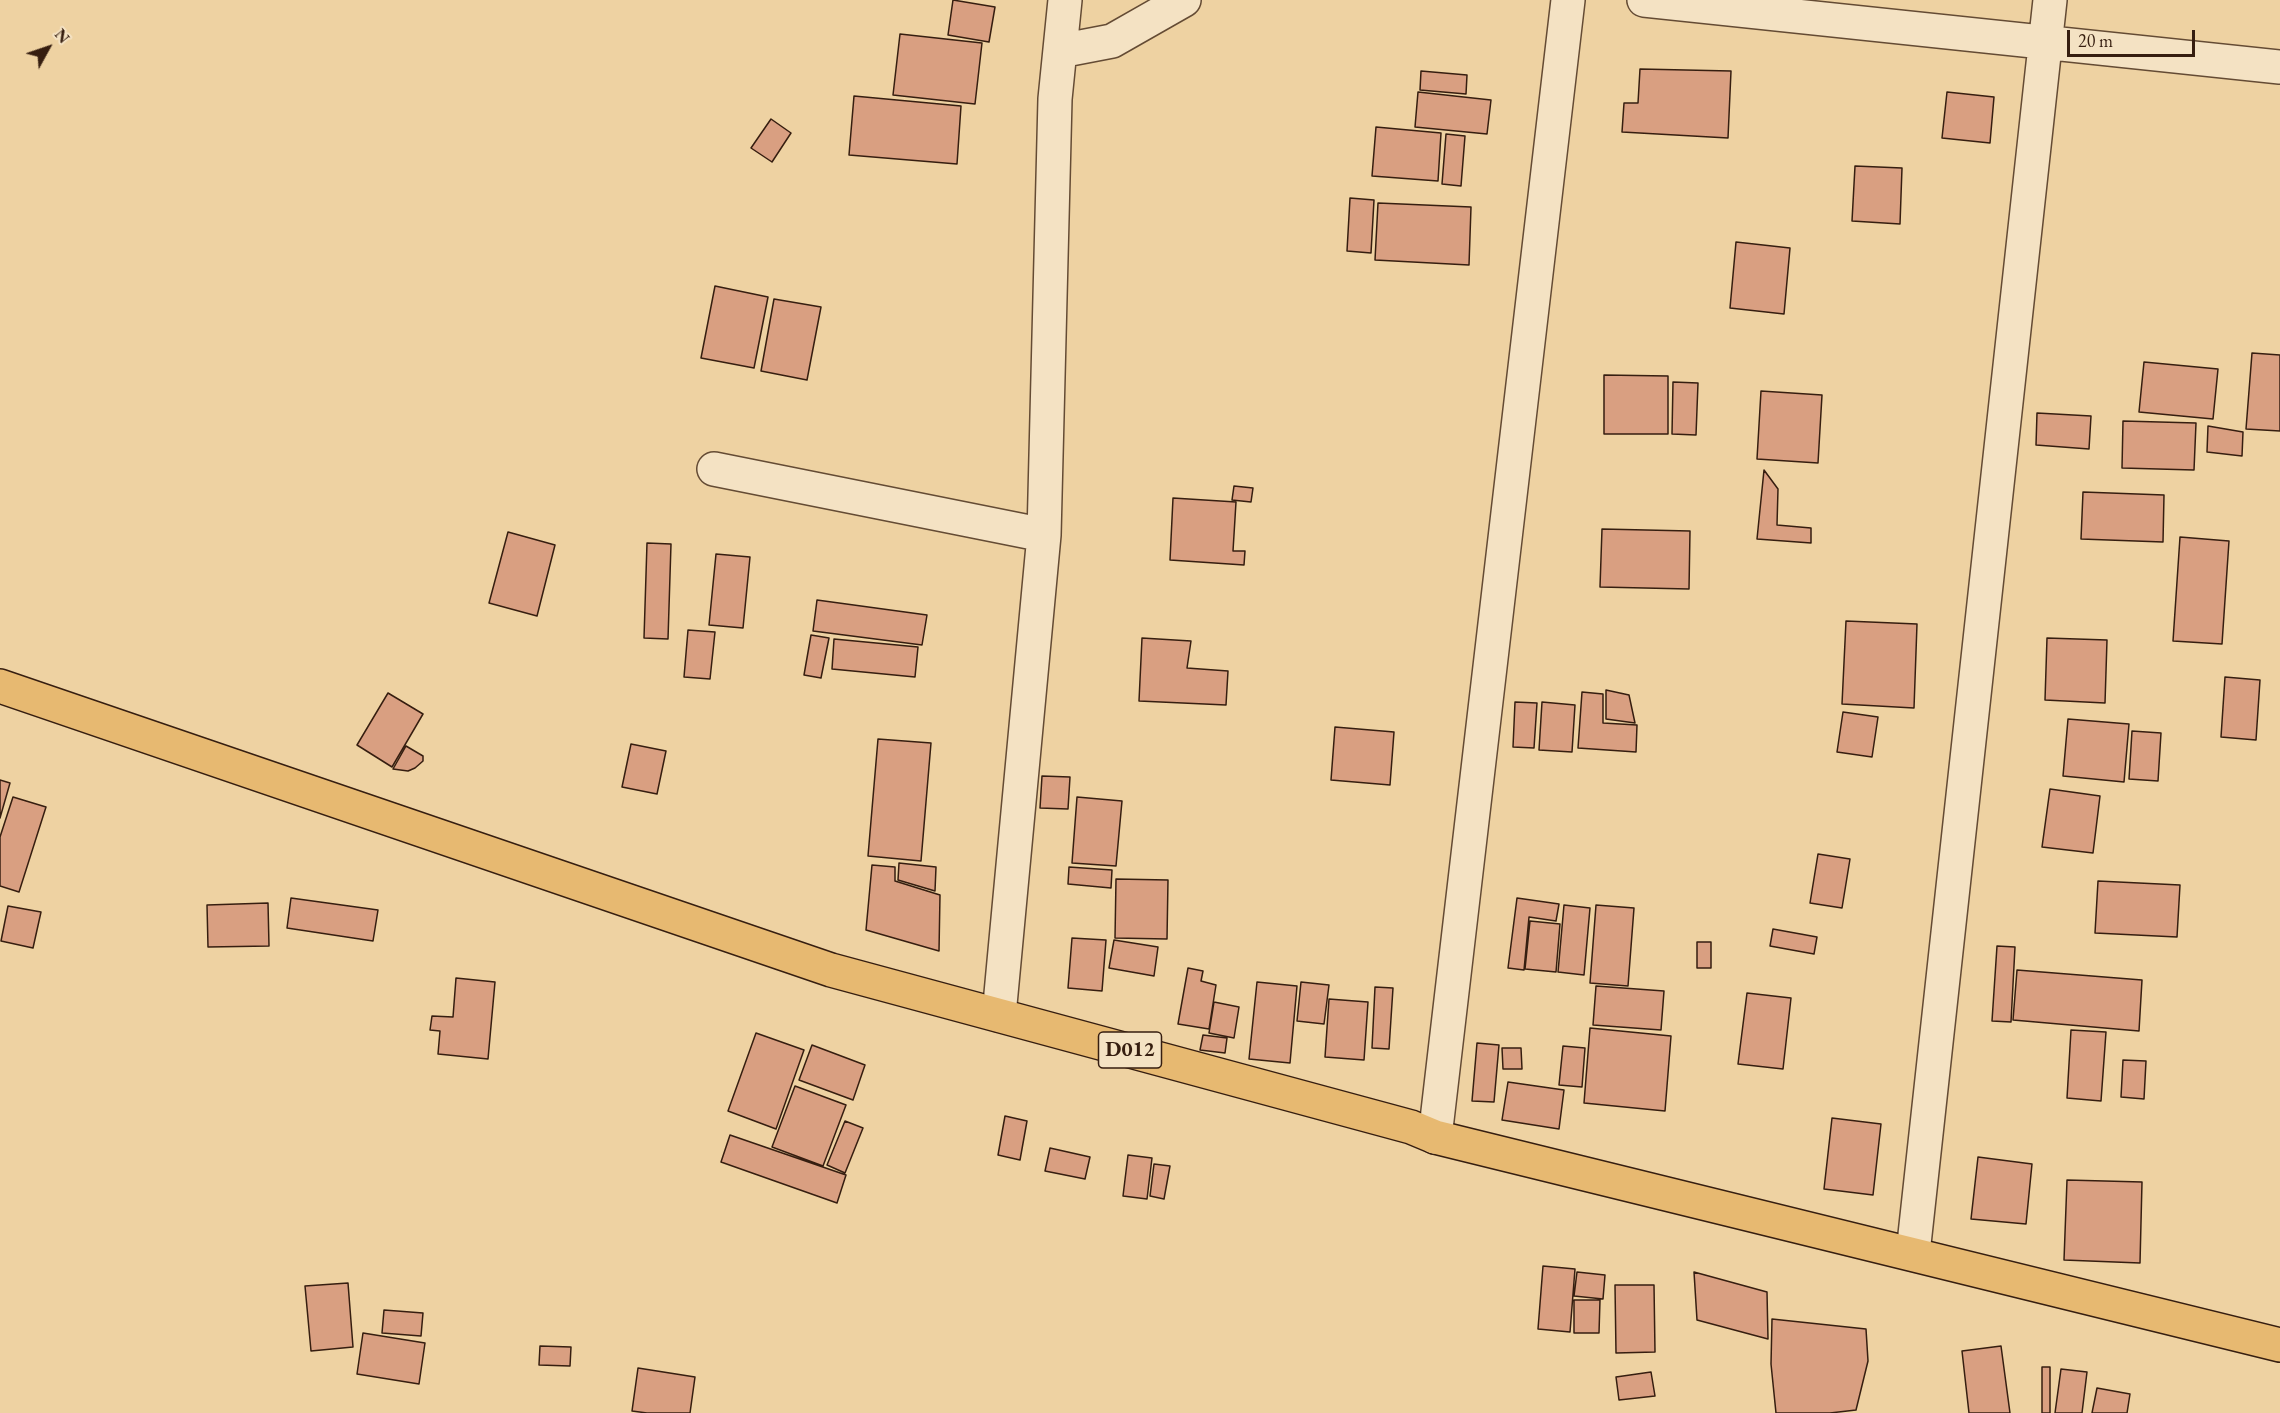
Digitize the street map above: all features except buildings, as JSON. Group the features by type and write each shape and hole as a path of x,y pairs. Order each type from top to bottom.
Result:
{"main road":[{"name":"D012","path":"0,686 831,969 1411,1126 1435,1137 2280,1345"}],"street":[{"path":"999,1015 1044,535 1055,99 1065,0"},
{"path":"1060,51 1112,40 1184,0"},
{"path":"1435,1137 1568,0"},
{"path":"1644,0 2280,67"},
{"path":"1913,1253 2050,0"},
{"path":"714,469 1044,535"}]}
